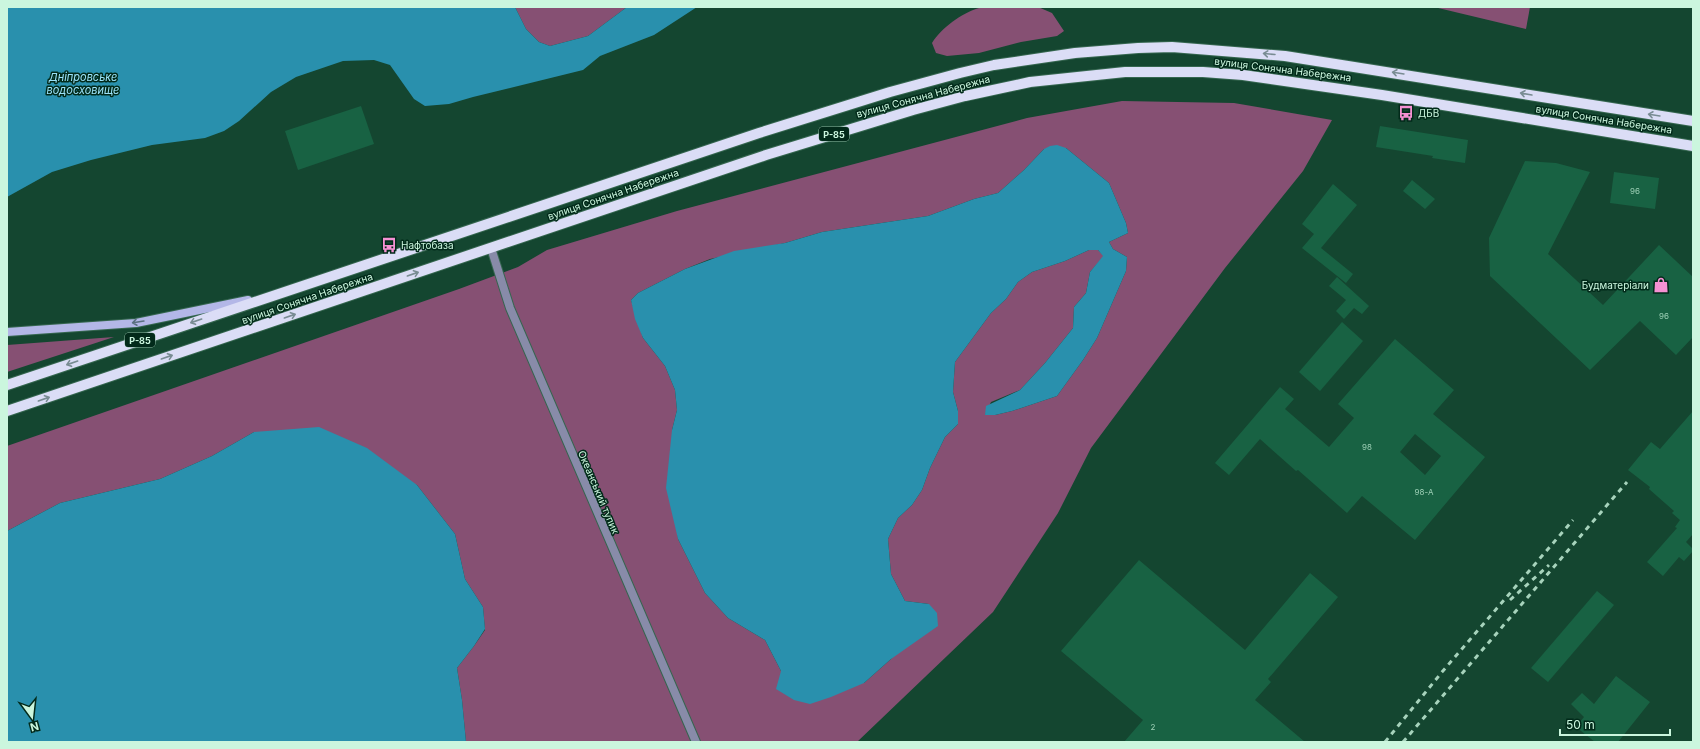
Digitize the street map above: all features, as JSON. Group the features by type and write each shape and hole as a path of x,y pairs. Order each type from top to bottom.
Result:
{"main road":[{"name":"вулиця Сонячна Набережна","path":"7,385 759,133 890,92 960,72 994,65 1075,53 1138,48 1172,47 1285,56 1693,121"},
{"name":"вулиця Сонячна Набережна","path":"7,411 766,155 913,110 965,96 1030,82 1125,72 1203,72 1282,79 1693,146"},
{"path":"7,332 136,323 272,295"}],"street":[{"name":"Океанський тупик","path":"491,248 510,308 696,742"}],"shaded area":[{"path":"999,6 1038,7 1052,13 1064,31 1057,36 1021,42 979,53 947,56 936,53 932,43 936,37 952,22 972,10 984,7"},
{"path":"515,7 627,7 588,36 550,46 539,42 526,29"},
{"path":"1434,7 1530,7 1526,29"},
{"path":"1122,101 1234,103 1332,120 1303,171 1225,268 1091,448 1058,513 993,612 857,742 466,742 457,668 485,630 483,607 465,579 455,534 417,485 254,432 212,456 160,479 60,503 7,531 7,446 459,289 518,267 547,250 677,211 1027,118","holes":["1066,148 1109,183 1126,223 1128,233 1109,242 1113,249 1127,257 1126,271 1097,338 1057,396 1012,411 995,415 985,415 991,402 1020,390 1045,363 1073,328 1074,307 1086,293 1090,272 1104,256 1098,250 1089,250 1065,261 1032,272 1018,282 1006,299 991,313 955,362 953,392 958,411 958,424 945,437 930,468 922,490 912,505 898,518 888,539 891,574 905,601 929,604 891,659 864,683 781,671 765,640 728,618 705,593 678,539 672,430 677,410 675,390 665,366 643,338 631,300 638,293 685,269 710,259 785,243 822,232 928,216 974,199 998,193 1024,170 1044,149"]},
{"path":"114,337 7,372 7,345"}],"water":[{"name":"Дніпровське водосховище","path":"7,7 515,7 526,29 539,42 550,46 588,36 627,7 697,7 654,35 600,56 583,70 449,104 425,106 414,99 390,65 374,60 343,61 296,77 271,92 239,121 224,131 205,138 152,145 91,160 52,172 7,197"},
{"path":"1057,145 1066,148 1109,183 1126,223 1128,233 1109,242 1113,249 1127,257 1126,271 1097,338 1057,396 1012,411 995,415 985,415 986,406 1020,390 1045,363 1073,328 1074,307 1086,293 1090,272 1103,256 1098,250 1089,250 1065,261 1032,272 1018,282 1006,299 991,313 955,362 953,392 958,411 958,424 945,437 930,468 922,490 912,505 898,518 888,539 891,574 905,601 929,604 937,613 938,626 891,659 864,683 810,704 794,700 776,689 781,671 765,640 728,618 705,593 678,539 666,488 672,430 677,410 675,390 665,366 643,338 635,319 631,300 638,293 685,269 734,251 785,243 822,232 928,216 974,199 998,193 1024,170 1044,149"},
{"path":"319,427 367,448 417,485 455,534 465,579 483,607 485,629 457,668 466,742 7,742 7,531 60,503 160,479 212,456 254,432"}],"building":[{"path":"361,106 374,144 298,170 285,131"},
{"path":"1380,126 1468,140 1465,163 1432,158 1433,156 1376,147"},
{"path":"1525,161 1556,163 1590,172 1548,254 1603,305 1659,245 1693,277 1693,337 1676,355 1640,321 1590,370 1490,276 1489,238"},
{"path":"1614,172 1659,178 1655,209 1610,203"},
{"path":"1412,180 1435,199 1425,209 1403,191"},
{"path":"1333,184 1357,205 1321,248 1353,274 1346,283 1302,248 1314,234 1302,224"},
{"path":"1337,277 1369,306 1362,314 1354,308 1344,319 1336,311 1346,300 1329,286"},
{"path":"1342,322 1363,341 1320,391 1299,372"},
{"path":"1395,339 1454,390 1433,414 1485,457 1415,540 1362,496 1347,513 1260,439 1229,475 1215,463 1280,387 1294,399 1285,409 1329,447 1354,418 1338,404","holes":["1415,434 1441,456 1425,475 1400,452"]},
{"path":"1693,411 1693,534 1686,542 1693,549 1693,551 1684,561 1679,557 1663,576 1647,562 1677,528 1675,527 1680,520 1672,513 1674,511 1649,489 1650,487 1628,470 1651,442 1660,449"},
{"path":"1139,560 1245,650 1310,573 1338,597 1268,679 1271,682 1255,700 1305,742 1124,742 1143,720 1061,651"},
{"path":"1597,591 1614,605 1548,682 1531,668"},
{"path":"1616,676 1650,702 1618,742 1595,742 1576,727 1584,717 1571,704 1582,693 1594,704"}],"railway":[{"path":"1403,742 1627,482"},
{"path":"1385,742 1442,672 1573,520"},
{"path":"1510,600 1549,565"}],"place":[{"name":"ДБВ","path":"1406,113"},
{"name":"Нафтобаза","path":"389,245"},
{"name":"Будматеріали","path":"1661,285"}]}
